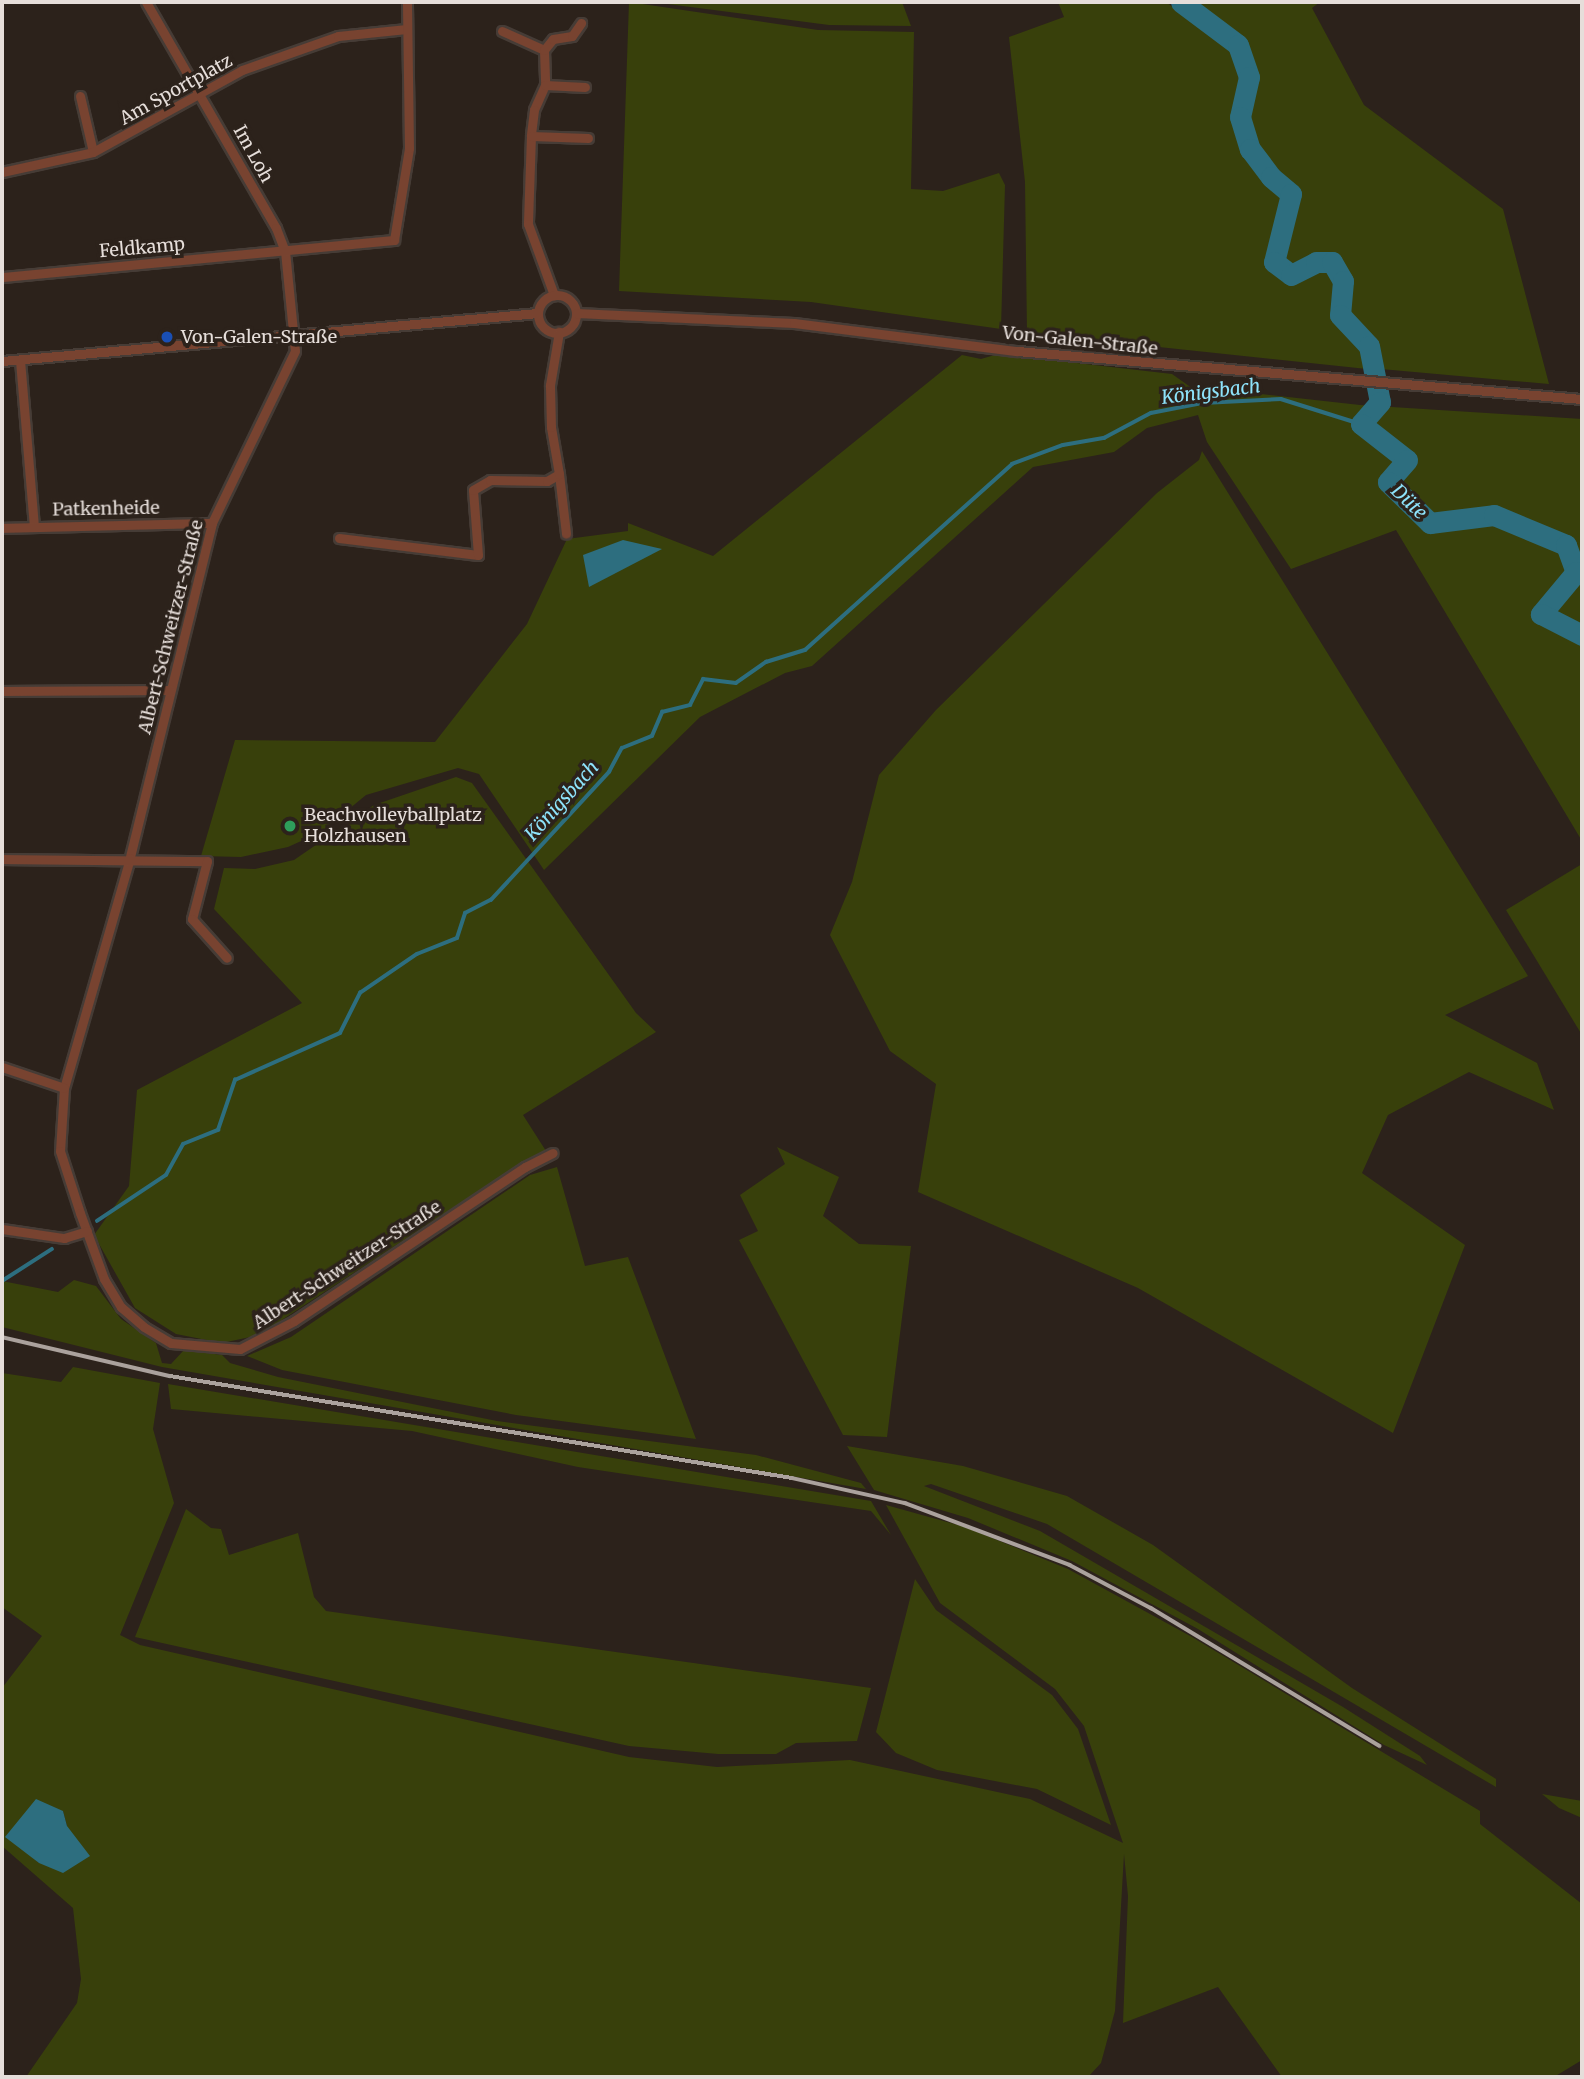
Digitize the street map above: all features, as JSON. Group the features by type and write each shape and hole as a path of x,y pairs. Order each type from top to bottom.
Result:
{"street":[{"name":"Im Loh","path":"146,2 201,94 285,251 294,336"},
{"path":"407,2 407,29"},
{"path":"554,295 528,225 531,136 534,110 545,85 544,50 553,39 572,36 581,23"},
{"name":"Am Sportplatz","path":"2,172 93,152 242,69 338,36 407,29"},
{"name":"Feldkamp","path":"2,277 394,240 409,148 407,29"},
{"path":"502,31 544,50"},
{"path":"545,85 585,87"},
{"path":"80,96 93,152"},
{"path":"531,136 588,138"},
{"path":"559,332 540,323 538,313 546,298 554,295 572,302 576,313 574,322 559,332 550,384 551,427 566,534"},
{"path":"2,361 538,313"},
{"name":"Von-Galen-Straße","path":"576,313 794,323 1017,351 1365,384 1582,399"},
{"name":"Albert-Schweitzer-Straße","path":"294,336 294,360 212,523 130,858 64,1088 60,1151 87,1231 115,1297 144,1327 171,1343 240,1349 294,1321 525,1167 554,1153"},
{"path":"20,360 34,526"},
{"path":"339,538 478,555 473,490 490,480 547,481 559,474"},
{"name":"Patkenheide","path":"2,528 212,523"},
{"path":"2,691 170,690"},
{"path":"2,859 207,860 192,919 227,958"},
{"path":"2,1067 64,1088"},
{"path":"2,1229 64,1238 87,1231"}],"green space":[{"path":"629,2 818,30 914,32 911,189 943,191 999,173 1005,185 1001,329 811,302 619,291"},
{"path":"652,2 902,2 911,26 829,25"},
{"path":"1058,2 1166,2 1235,54 1243,79 1232,116 1243,152 1266,183 1284,197 1266,262 1291,283 1329,267 1337,282 1335,319 1366,349 1367,369 1027,333 1025,182 1009,37 1064,17"},
{"path":"1192,2 1320,2 1312,8 1364,105 1503,209 1549,384 1381,369 1377,343 1346,313 1349,278 1336,254 1315,253 1292,266 1281,260 1298,191 1263,153 1247,117 1257,78 1243,40"},
{"path":"998,354 1172,374 1189,386 1360,405 1582,419 1582,841 1396,530 1291,569 1207,442 1198,415 1147,428 1114,452 1033,467 812,666 785,673 700,717 544,870 479,774 458,768 366,795 321,832 288,847 241,857 201,856 235,740 435,742 527,624 567,539 628,531 628,523 713,556 962,355 981,359"},
{"path":"1202,451 1528,976 1445,1015 1537,1063 1554,1110 1469,1072 1388,1115 1362,1173 1465,1245 1393,1433 1138,1288 918,1192 936,1084 890,1051 830,935 852,882 879,775 936,710 1157,493 1199,460"},
{"path":"456,777 472,783 636,1013 656,1032 523,1115 546,1151 521,1163 259,1335 222,1343 176,1334 135,1308 94,1235 129,1186 137,1090 302,1003 214,909 224,868 255,869 294,860 374,805"},
{"path":"1582,864 1582,1035 1506,910"},
{"path":"777,1147 839,1177 823,1216 859,1244 911,1246 887,1437 843,1435 739,1240 758,1231 740,1195 785,1164"},
{"path":"557,1167 585,1266 628,1257 696,1439 516,1415 282,1370 247,1356 291,1337 530,1175"},
{"path":"74,1280 96,1286 121,1319 156,1343 162,1363 171,1364 184,1350 222,1355 230,1363 278,1377 497,1421 756,1455 861,1483 866,1489 162,1367 2,1327 2,1281 58,1292"},
{"path":"73,1367 160,1383 153,1429 174,1503 120,1635 140,1645 629,1757 717,1767 850,1760 1030,1799 1123,1843 1084,1726 1055,1689 940,1603 886,1505 965,1527 1068,1569 1192,1637 1480,1811 1480,1824 1582,1904 1582,2060 1554,2077 1282,2077 1218,1987 1123,2023 1128,1896 1124,1854 1115,2011 1101,2063 1088,2077 26,2077 77,2003 81,1979 73,1908 2,1846 2,1688 42,1636 2,1607 2,1373 61,1382","holes":["63,1811 67,1826 39,1863 30,1855"]},
{"path":"168,1384 871,1501 891,1535 871,1511 578,1467 412,1431 171,1409"},
{"path":"847,1446 963,1466 1067,1496 1153,1545 1352,1688 1496,1779 1496,1787 1047,1524 931,1484 924,1486 1040,1531 1343,1707 1420,1756 1427,1765 1384,1745 1198,1629 1072,1561 968,1518 874,1490"},
{"path":"186,1509 211,1528 221,1529 229,1555 298,1533 314,1597 326,1611 871,1688 857,1741 796,1743 776,1754 718,1754 629,1746 135,1637"},
{"path":"915,1579 936,1610 1052,1695 1078,1729 1111,1825 1037,1789 937,1770 896,1753 876,1732"},
{"path":"1542,1794 1582,1801 1582,1818 1559,1808"}],"water":[{"path":"623,540 662,549 589,587 583,555"},
{"path":"36,1799 63,1811 67,1826 90,1856 63,1873 39,1863 5,1837"}],"waterway":[{"name":"Düte","path":"1181,2 1238,45 1249,77 1240,117 1250,149 1271,177 1291,194 1274,262 1291,275 1316,262 1332,262 1343,281 1340,315 1369,346 1380,402 1361,424 1407,460 1388,482 1430,523 1494,515 1566,545 1576,572 1541,614 1582,635"},
{"name":"Königsbach","path":"97,1221 166,1175 183,1144 218,1130 235,1080 340,1033 360,993 417,954 457,938 465,913 491,900 609,772 622,748 652,736 662,712 690,705 703,679 736,683 766,662 805,650 1012,464 1063,445 1104,438 1151,413 1203,403 1281,399 1361,424"},
{"name":"Königsbach","path":"2,1281 52,1249"}],"railway":[{"path":"2,1337 170,1376 792,1478 905,1503 1070,1565 1151,1608 1380,1746"}],"place":[{"name":"Von-Galen-Straße","path":"167,337"},
{"name":"Beachvolleyballplatz Holzhausen","path":"290,826"}]}
